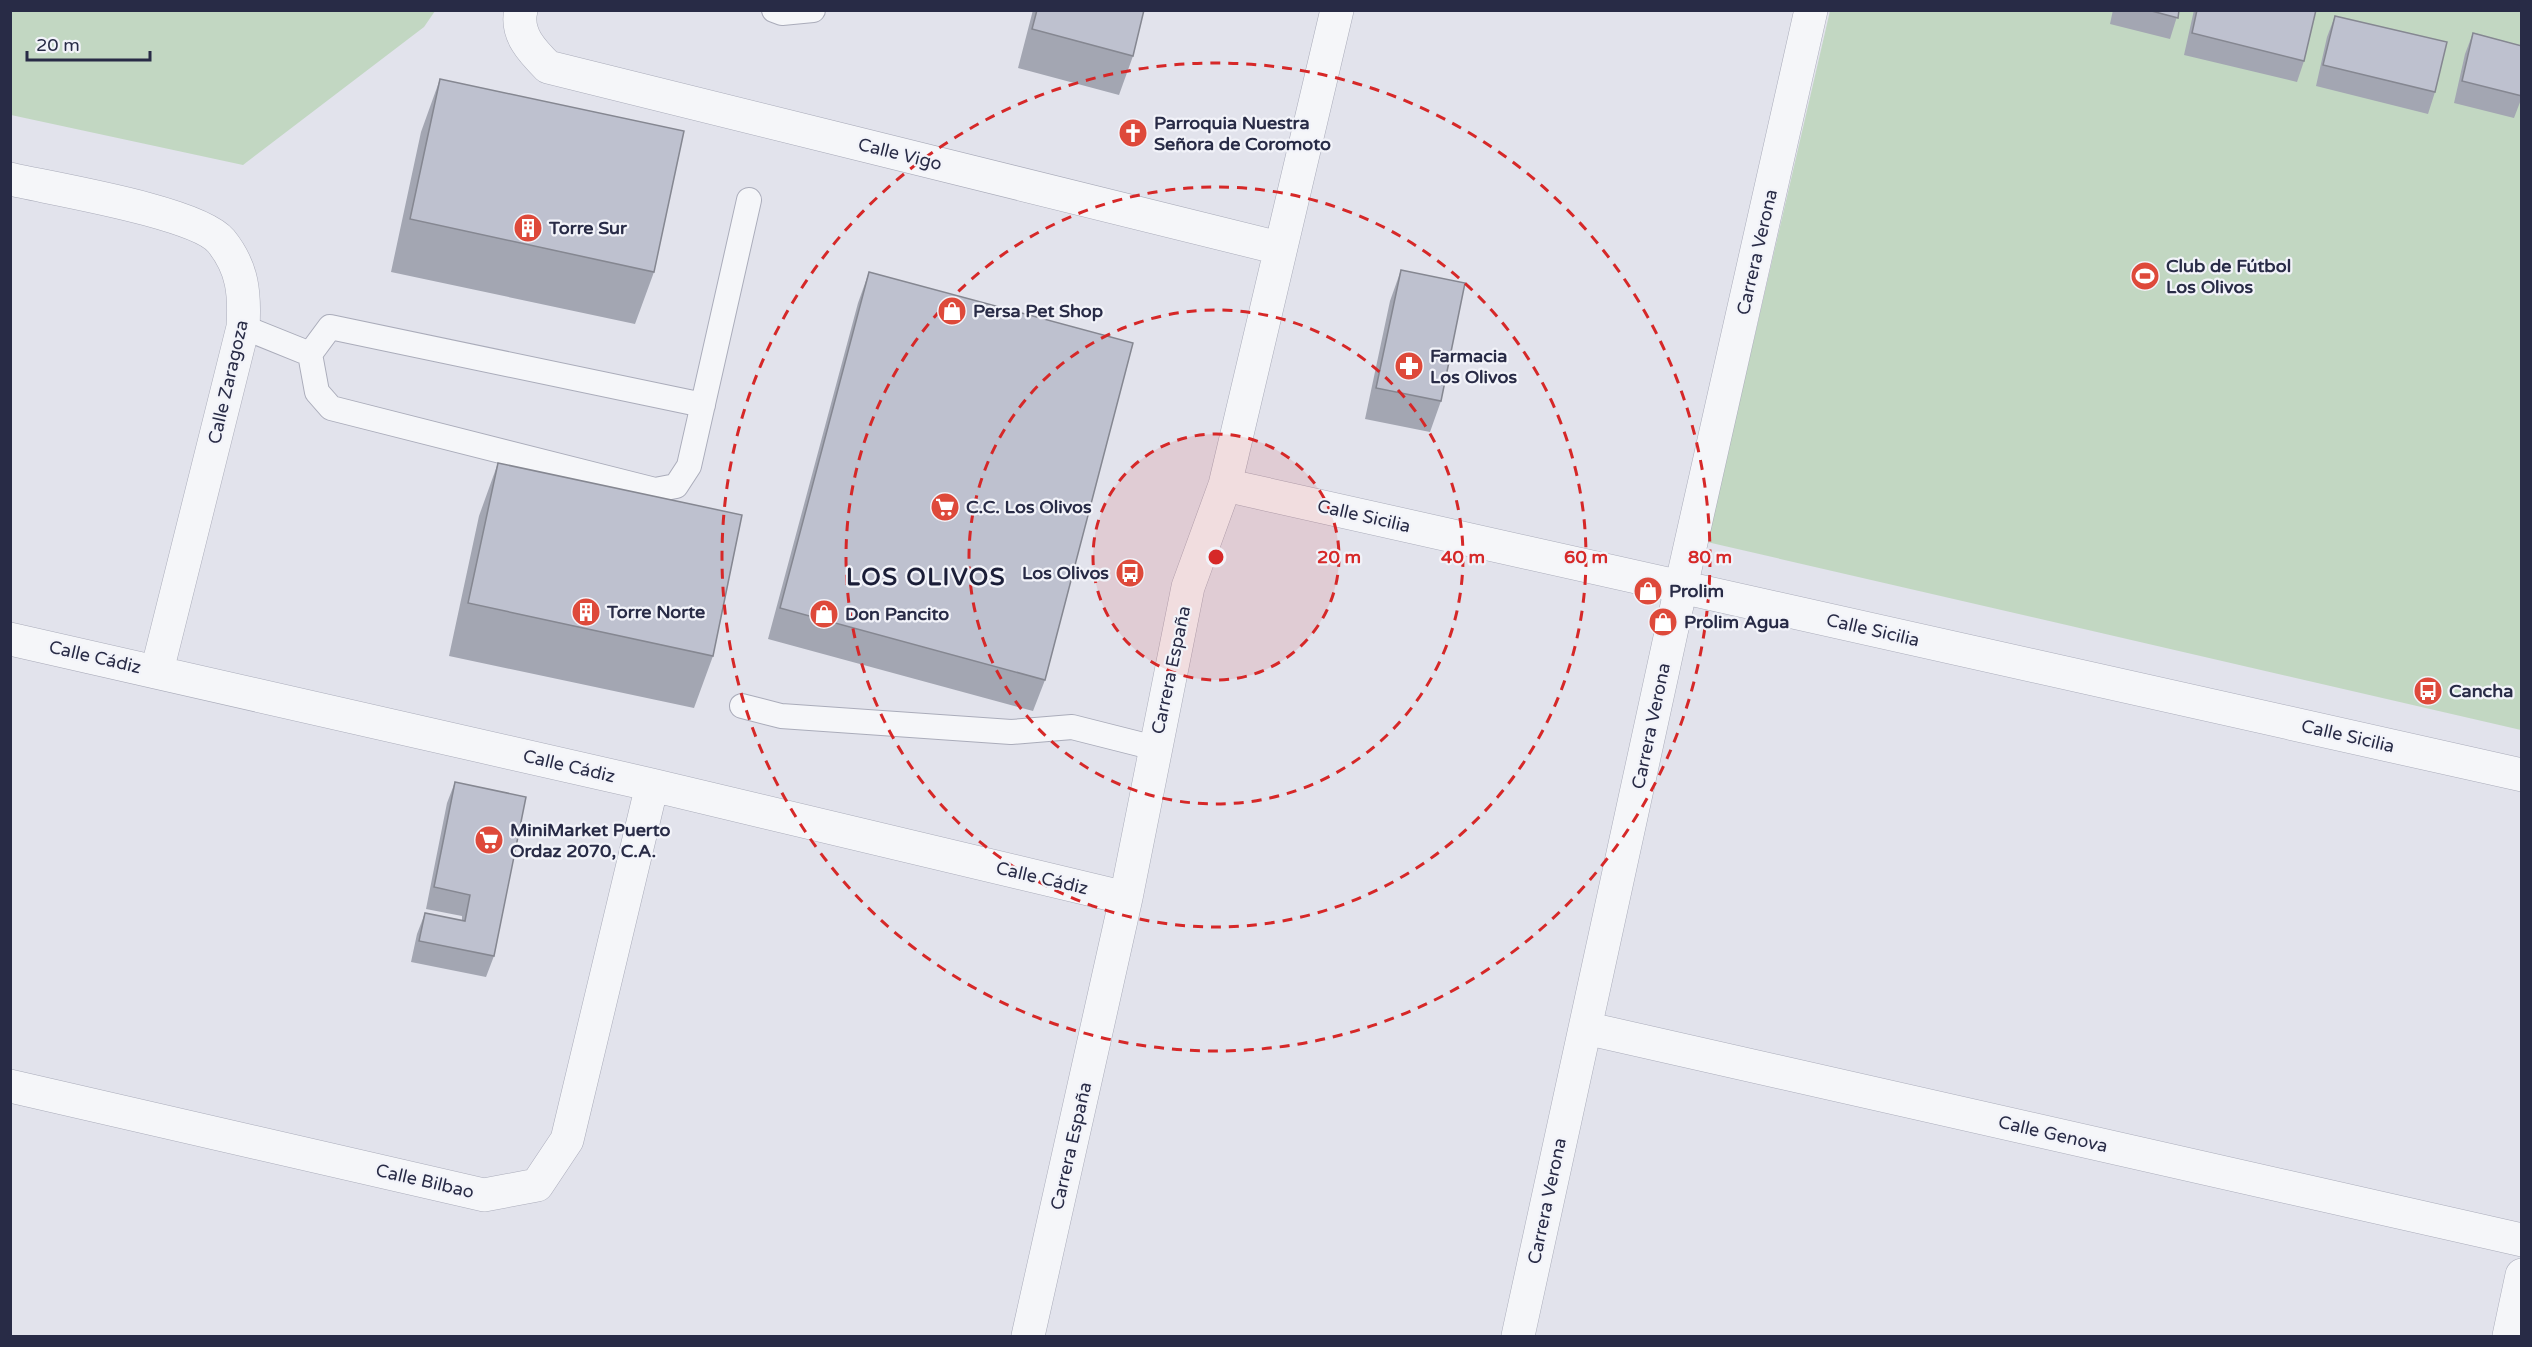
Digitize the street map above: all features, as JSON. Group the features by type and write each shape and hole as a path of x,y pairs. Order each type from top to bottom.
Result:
{"street":[{"name":"Calle Vigo","path":"521,10 519,20 528,47 548,67 1279,248"},
{"name":"Carrera España","path":"1028,1336 1126,898 1188,587 1225,485 1279,248 1337,10"},
{"name":"Carrera Verona","path":"1518,1336 1681,587 1811,10"},
{"name":"Calle Zaragoza","path":"10,179 191,221 220,239 240,271 245,293 243,327 157,671"},
{"name":"Calle Sicilia","path":"1225,485 2522,775"},
{"name":"Calle Cádiz","path":"10,639 652,785 1126,898"},
{"name":"Calle Bilbao","path":"10,1086 483,1195 537,1185 567,1140 652,785"},
{"name":"Calle Genova","path":"1585,1028 2522,1240"},
{"path":"2509,1336 2522,1275"}],"lane":[{"path":"774,10 782,13 813,10"},
{"path":"703,405 330,327 310,354 317,392 331,408 655,490 676,486 689,466 703,405 749,200"},
{"path":"243,327 310,354"},
{"path":"742,706 781,716 1011,732 1072,727 1155,748"}],"green space":[{"path":"11,10 435,11 424,27 243,165 11,115"},
{"name":"Club de Fútbol Los Olivos","path":"1830,11 2521,11 2521,730 1707,542"}],"building":[{"path":"1037,10 1144,10 1133,56 1032,29"},
{"path":"2148,10 2179,10 2178,18"},
{"path":"2197,10 2316,10 2304,61 2192,33"},
{"path":"2335,16 2447,42 2435,92 2323,65"},
{"path":"2473,33 2522,46 2522,96 2462,81"},
{"path":"440,79 684,131 654,272 410,219"},
{"name":"Farmacia Los Olivos","path":"1401,270 1465,283 1441,401 1376,388"},
{"name":"C.C. Los Olivos","path":"869,272 1133,343 1045,680 780,608"},
{"path":"498,463 742,515 713,656 468,603"},
{"path":"455,782 526,797 494,956 419,941 425,913 465,921 470,895 434,887"}],"place":[{"name":"Parroquia Nuestra Señora de Coromoto","path":"1133,133"},
{"name":"Torre Sur","path":"528,228"},
{"name":"Club de Fútbol Los Olivos","path":"2145,276"},
{"name":"Persa Pet Shop","path":"952,311"},
{"name":"Farmacia Los Olivos","path":"1409,366"},
{"name":"C.C. Los Olivos","path":"945,507"},
{"name":"Los Olivos","path":"1130,573"},
{"name":"Prolim","path":"1648,591"},
{"name":"Torre Norte","path":"586,612"},
{"name":"Don Pancito","path":"824,614"},
{"name":"Prolim Agua","path":"1663,622"},
{"name":"Cancha","path":"2428,691"},
{"name":"MiniMarket Puerto Ordaz 2070, C.A.","path":"489,840"}],"district":[{"name":"LOS OLIVOS","path":"926,577"}]}
